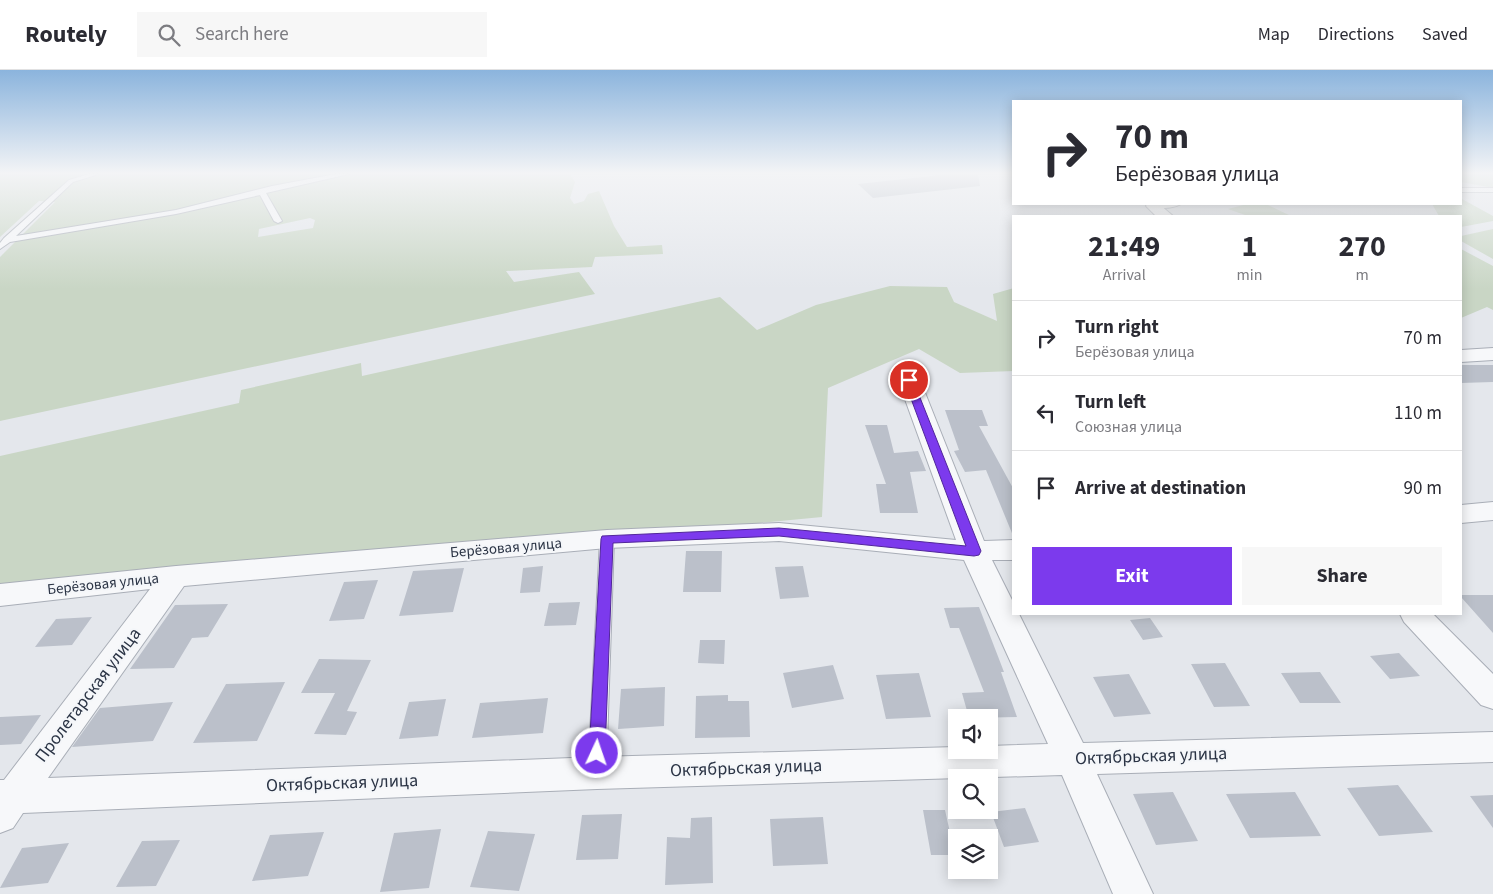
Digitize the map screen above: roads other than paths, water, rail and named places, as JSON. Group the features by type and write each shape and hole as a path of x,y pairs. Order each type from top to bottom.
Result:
{"street":[{"path":"1462,356 1493,354"},
{"path":"909,380 974,551 1072,758 1133,894"},
{"path":"1462,514 1493,511"},
{"name":"Берёзовая улица","path":"0,595 176,576 607,539 779,532 974,551 1012,550"},
{"name":"Пролетарская улица","path":"4,803 176,576"},
{"path":"1416,615 1493,695"},
{"name":"Октябрьская улица","path":"4,803 596,773 1493,747"}],"lane":[{"path":"0,247 37,212"},
{"path":"7,240 169,212"},
{"path":"273,212 278,221"},
{"path":"596,773 607,539"}]}
